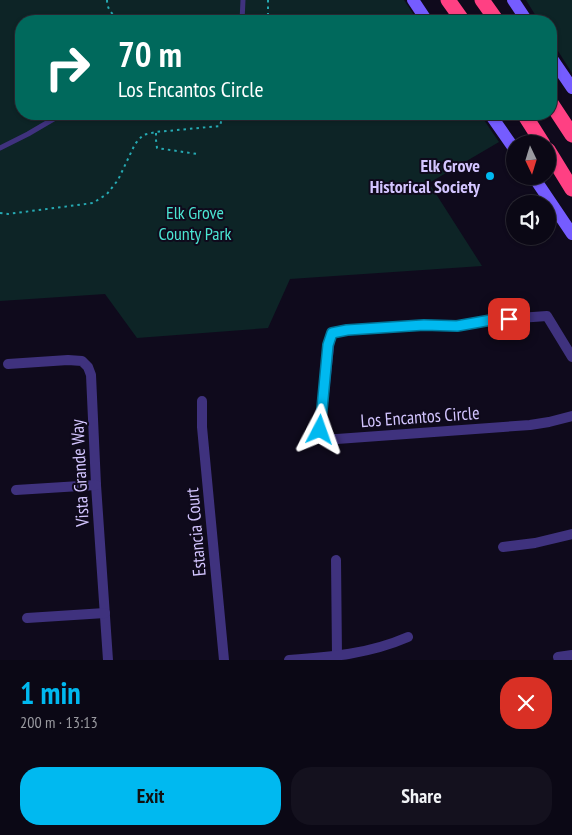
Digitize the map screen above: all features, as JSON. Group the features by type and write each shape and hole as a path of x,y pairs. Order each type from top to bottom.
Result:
{"highway":[{"path":"448,0 458,15"},
{"path":"482,0 493,15"},
{"path":"557,112 572,134"},
{"path":"528,120 537,135"},
{"path":"556,163 572,189"}],"street":[{"path":"413,0 423,15"},
{"path":"513,0 523,15"},
{"path":"557,66 572,88"},
{"path":"494,120 506,137"},
{"path":"539,185 572,234"},
{"name":"Los Encantos Circle","path":"572,357 547,316 491,320 457,326 424,325 347,330 332,333 328,345 320,424 321,436 337,439 530,425 572,416"},
{"name":"Vista Grande Way","path":"8,364 68,360 82,361 88,367 108,660"},
{"name":"Estancia Court","path":"202,401 202,427 224,660"},
{"path":"16,490 96,485"},
{"path":"503,547 535,543 572,534"},
{"path":"336,560 337,656"},
{"path":"26,618 105,613"},
{"path":"289,660 357,653 378,648 408,637"},
{"path":"559,660 558,657 572,655"}],"lane":[{"path":"242,15 243,0"},
{"path":"0,148 52,120"}],"path":[{"path":"107,0 113,15"},
{"path":"268,0 268,15"},
{"path":"0,213 8,214 93,203 107,194 118,180 135,144 144,135 156,132 220,126 222,120"},
{"path":"156,132 157,148 197,154"}],"green space":[{"name":"Elk Grove County Park","path":"0,0 404,0 414,15 15,15 15,120 484,120 499,142 429,183 482,266 290,279 268,328 137,338 105,294 0,301"},
{"path":"526,0 572,0 572,73 557,49 557,15 535,15"}],"place":[{"name":"Elk Grove Historical Society","path":"490,176"}],"route":[{"path":"320,430 328,345 332,333 347,330 424,325 457,326 509,319"}]}
